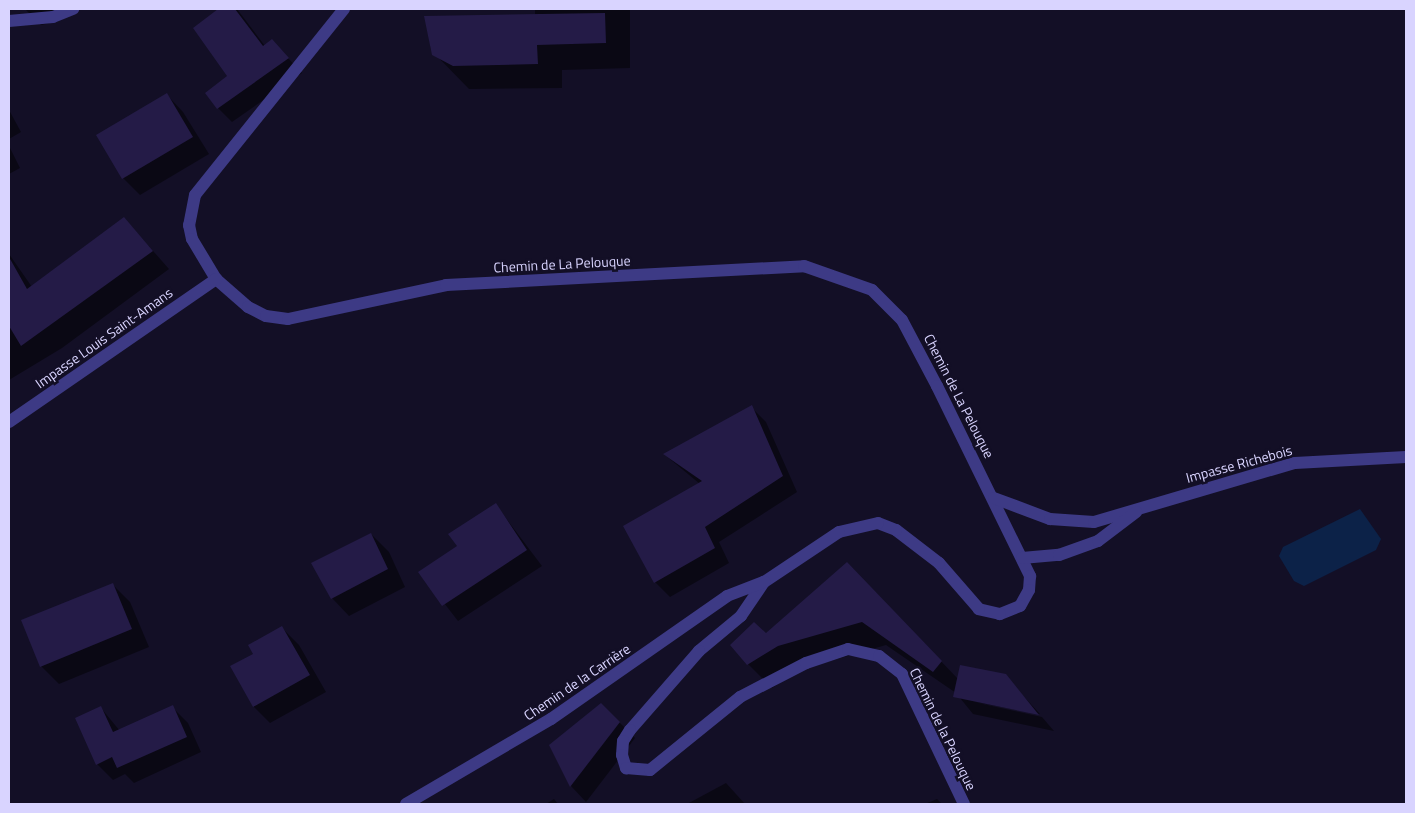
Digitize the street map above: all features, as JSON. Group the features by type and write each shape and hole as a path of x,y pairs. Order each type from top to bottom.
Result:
{"street":[{"path":"9,21 53,17 73,9"},
{"name":"Chemin de La Pelouque","path":"344,9 195,195 189,225 192,239 216,279 248,307 266,316 288,319 446,285 804,266 840,276 872,290 902,320 994,498 1030,576 1029,590 1020,606 1000,614"},
{"name":"Impasse Louis Saint-Amans","path":"9,422 216,279"},
{"name":"Impasse Richebois","path":"994,498 1050,519 1094,522 1295,463 1406,457"},
{"name":"Impasse Richebois","path":"1022,558 1059,555 1098,541 1142,508"},
{"name":"Chemin de la Pelouque","path":"964,804 902,674 879,656 848,650 806,663 740,697 650,770 626,768 623,741 630,730 699,651 741,616 764,582 839,532 878,523 896,530 939,564 979,609 1000,614"},
{"name":"Chemin de la Carrière","path":"406,804 551,719 727,596 764,582"}],"water":[{"path":"1360,509 1381,539 1376,550 1304,586 1294,581 1279,556 1283,547"}],"building":[{"path":"218,9 235,9 263,46 272,39 289,58 217,109 205,93 227,76 193,28"},
{"path":"605,13 606,43 537,45 538,64 453,66 432,55 424,16"},
{"path":"167,93 193,137 122,179 96,135"},
{"path":"124,217 153,251 21,346 9,326 9,257 27,289"},
{"path":"752,405 783,476 705,527 715,548 654,583 623,526 702,481 663,454"},
{"path":"496,503 527,550 442,606 418,572 457,546 448,534"},
{"path":"371,533 388,569 331,599 311,563"},
{"path":"847,562 942,661 933,672 862,622 778,646 747,665 730,645 754,622 766,633"},
{"path":"113,583 132,629 40,667 21,620"},
{"path":"282,626 310,675 253,707 230,666 253,654 248,645"},
{"path":"960,665 1006,674 1039,715 953,697"},
{"path":"601,703 620,722 570,787 549,745"},
{"path":"173,705 187,737 117,768 112,757 96,765 75,718 101,706 113,732"}]}
